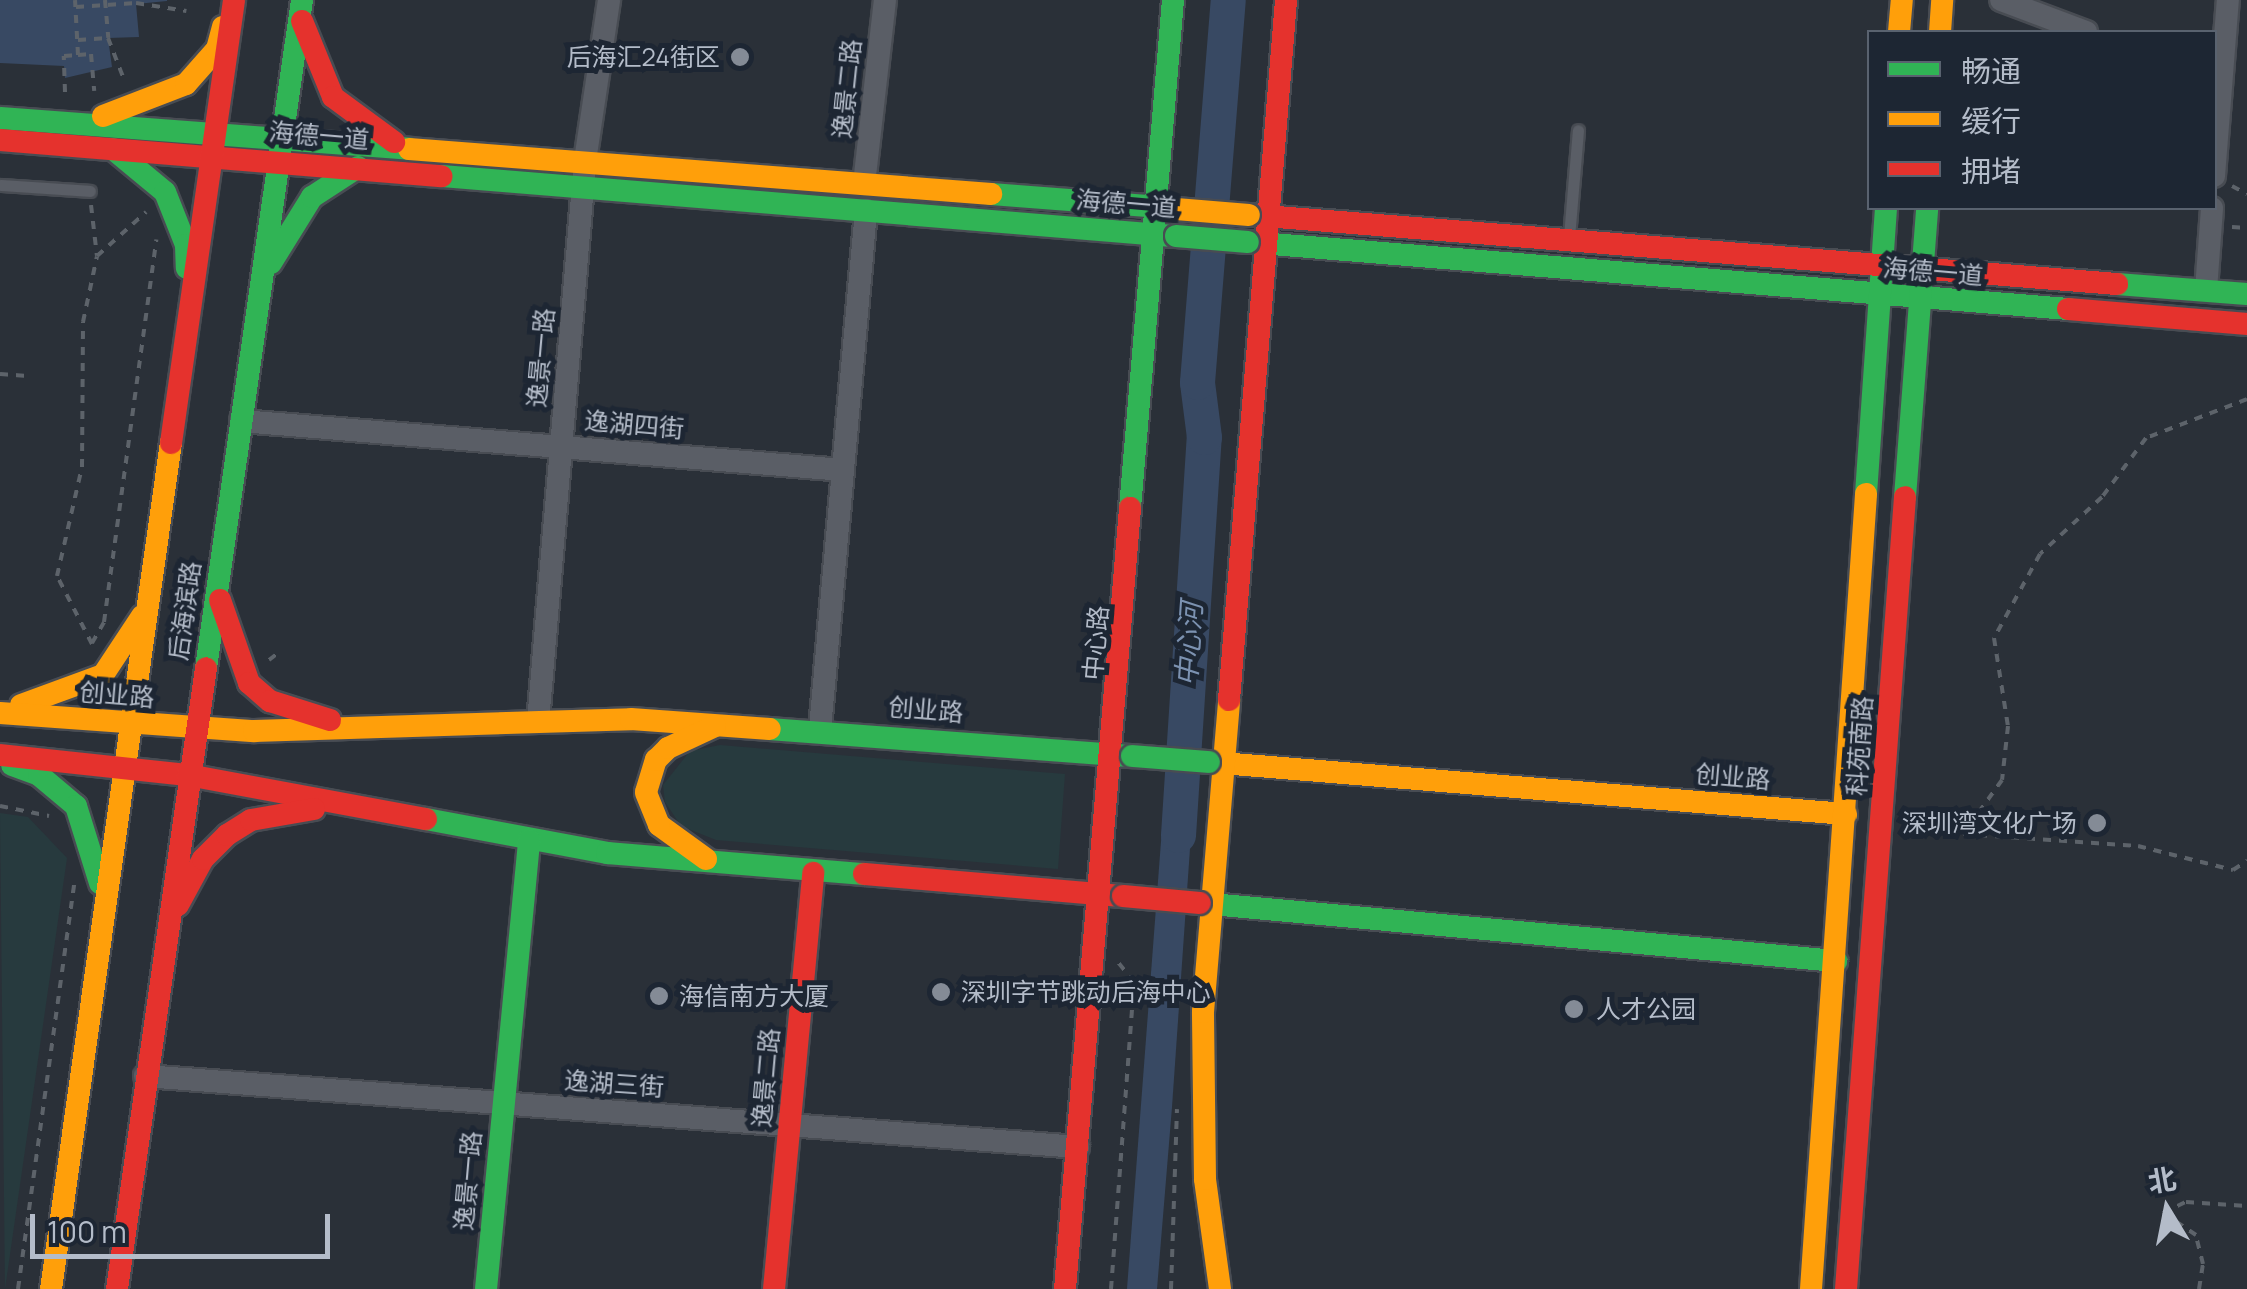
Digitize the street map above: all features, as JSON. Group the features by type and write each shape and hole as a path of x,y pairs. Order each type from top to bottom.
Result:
{"main road":[{"path":"63,122 133,108 186,84 217,48 233,0"},
{"name":"后海滨路","path":"51,1289 152,596 233,0"},
{"name":"中心路","path":"1065,1289 1098,937 1113,895 1165,235 1174,0"},
{"path":"1220,1289 1202,1119 1206,903 1258,215 1286,0"},
{"path":"1899,30 1902,0"},
{"path":"1940,30 1942,0"},
{"path":"301,6 333,96 396,144 432,148"},
{"name":"后海滨路","path":"117,1289 301,6"},
{"name":"海德一道","path":"0,118 282,136 2247,294"},
{"name":"海德一道","path":"0,140 2247,324"},
{"path":"110,147 148,173 176,215 186,245 190,310"},
{"path":"260,284 298,214 331,180 358,167 432,148"},
{"name":"科苑南路","path":"1811,1289 1886,210"},
{"name":"科苑南路","path":"1846,1289 1927,210"},
{"path":"216,580 225,627 249,683 299,713 387,728"},
{"path":"0,710 50,699 103,675 152,596"},
{"name":"创业路","path":"0,710 196,730 538,722 723,723 1846,814"},
{"path":"716,865 658,825 646,792 656,760 668,748 723,723"},
{"path":"0,758 188,775 528,840 716,865 1113,895 1836,961"},
{"path":"0,758 39,775 76,806 98,866 103,922"},
{"path":"165,935 185,886 226,835 278,813 353,808"},
{"name":"逸景一路","path":"486,1289 528,840"},
{"name":"逸景二路","path":"774,1289 813,872"}],"street":[{"name":"逸景一路","path":"538,722 585,161 609,0"},
{"name":"逸景二路","path":"864,184 884,0"},
{"path":"2001,0 2081,30"},
{"path":"2217,138 2228,0"},
{"path":"820,729 866,210"},
{"path":"2206,290 2212,210"},
{"name":"逸湖四街","path":"241,421 843,470"},
{"name":"逸湖三街","path":"145,1076 1078,1147"}],"lane":[{"path":"1569,241 1578,130"},
{"path":"0,185 90,191"}],"path":[{"path":"78,55 75,4 136,2 186,12"},
{"path":"106,3 108,38 128,91"},
{"path":"78,40 108,38"},
{"path":"66,92 64,56 92,54 94,94"},
{"path":"90,191 96,256 83,322 82,467 57,576 92,642 104,622 157,254 155,230"},
{"path":"96,256 144,210 150,220"},
{"path":"0,374 31,376"},
{"path":"2247,398 2146,438 2102,497 2040,554 1994,638 2008,726 2002,780 1963,834 2138,846 2233,870 2247,861"},
{"path":"0,806 59,818"},
{"path":"18,1289 75,874"},
{"path":"1098,937 1134,982 1111,1289"},
{"path":"2198,1289 2203,1264 2196,1235 2163,1212 2186,1202 2247,1206"}],"green space":[{"path":"720,745 1065,774 1058,869 716,840 681,826 665,802 663,785 690,751"},
{"path":"0,813 28,817 67,858 5,1289"}],"water":[{"path":"0,0 167,1 136,4 139,37 108,38 112,67 65,78 64,66 0,63"},
{"path":"1165,789 1194,791 1172,1107 1157,1289 1127,1289"}],"waterway":[{"name":"中心河","path":"1178,835 1204,437 1197,382 1228,0"}],"traffic: fast":[{"path":"206,668 302,0"},
{"path":"1130,508 1173,0"},
{"path":"0,118 409,149"},
{"path":"113,149 165,192 186,245 187,268"},
{"path":"271,263 312,197 358,167"},
{"path":"442,176 1173,236"},
{"path":"991,194 1173,208"},
{"path":"1866,494 1886,210"},
{"path":"1905,497 1927,210"},
{"path":"1176,236 1248,242"},
{"path":"1248,242 2068,309"},
{"path":"2117,284 2247,294"},
{"path":"770,729 1132,756"},
{"path":"1132,756 1209,762"},
{"path":"12,765 39,775 76,806 100,883"},
{"path":"426,819 607,853 864,874"},
{"path":"486,1289 529,840"},
{"path":"1200,903 1836,961"}],"traffic: slow":[{"path":"1899,30 1902,0"},
{"path":"1940,30 1942,0"},
{"path":"103,116 186,84 217,49 223,27"},
{"path":"409,149 991,194"},
{"path":"1176,209 1249,215"},
{"path":"51,1289 171,443"},
{"path":"1811,1289 1866,494"},
{"path":"21,705 103,675 142,616"},
{"path":"1220,1289 1205,1179 1203,1012 1229,700"},
{"path":"0,713 254,731 631,719 770,729"},
{"path":"706,859 659,825 646,792 656,760 668,748 715,726"},
{"path":"1209,762 1846,814"}],"traffic: jam":[{"path":"171,443 234,0"},
{"path":"1229,700 1286,0"},
{"path":"302,21 333,97 394,142"},
{"path":"0,140 442,176"},
{"path":"1252,215 2117,284"},
{"path":"2068,309 2247,324"},
{"path":"1846,1289 1905,497"},
{"path":"1065,1289 1130,508"},
{"path":"220,600 249,683 270,701 330,720"},
{"path":"117,1289 206,668"},
{"path":"0,755 188,775 426,819"},
{"path":"178,905 203,859 227,835 251,820 314,809"},
{"path":"774,1289 813,873"},
{"path":"864,874 1122,896"},
{"path":"1123,896 1200,903"}],"place":[{"name":"后海汇24街区","path":"740,57"},
{"name":"深圳湾文化广场","path":"2097,823"},
{"name":"深圳字节跳动后海中心","path":"941,992"},
{"name":"海信南方大厦","path":"659,996"},
{"name":"人才公园","path":"1574,1009"}]}
